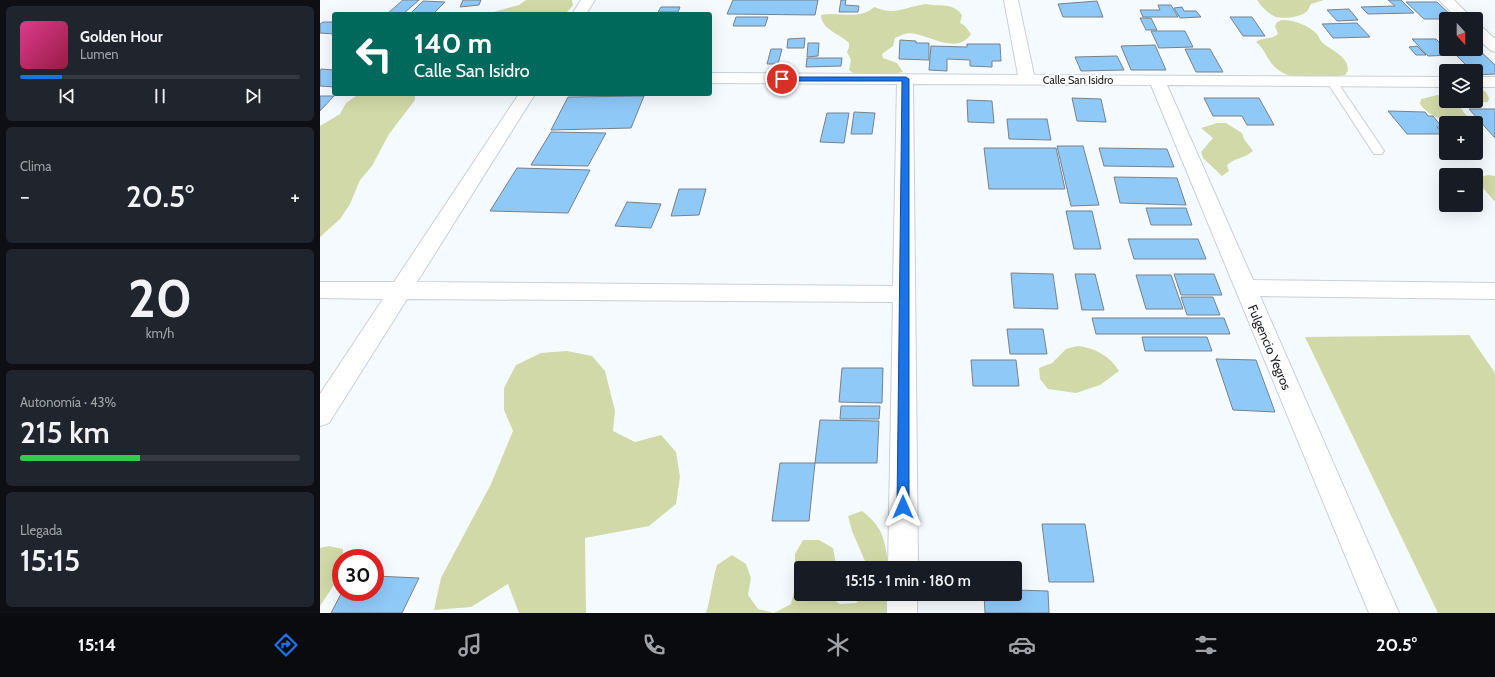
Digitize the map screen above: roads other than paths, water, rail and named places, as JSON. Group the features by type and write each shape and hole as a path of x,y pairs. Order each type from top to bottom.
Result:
{"street":[{"path":"580,12 588,0"},
{"path":"1011,0 1027,80"},
{"path":"1446,0 1459,12"},
{"path":"1483,36 1495,47"},
{"name":"Calle San Isidro","path":"712,78 1439,82"},
{"path":"903,561 906,79"},
{"name":"Fulgencio Yegros","path":"1157,81 1384,613"},
{"path":"1483,82 1495,82"},
{"path":"320,415 526,96"},
{"path":"1245,288 1495,291"},
{"path":"320,290 904,294"},
{"path":"902,601 902,613"}],"lane":[{"path":"1332,82 1378,151"}]}
